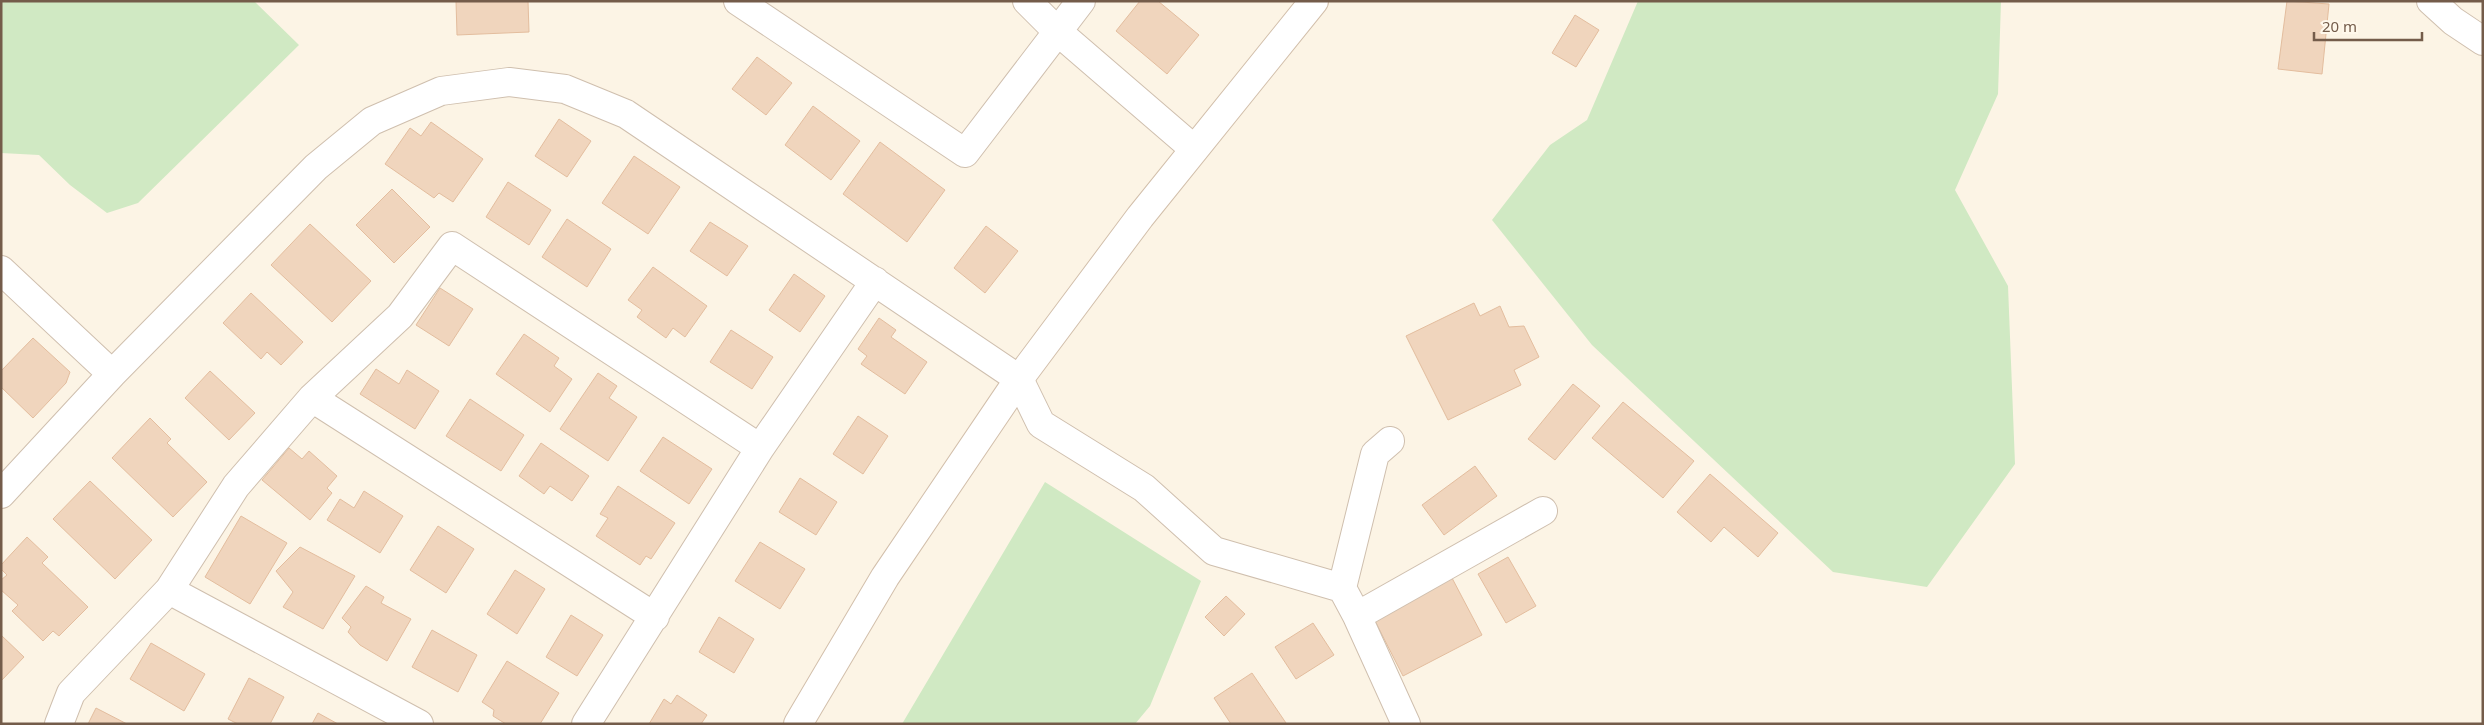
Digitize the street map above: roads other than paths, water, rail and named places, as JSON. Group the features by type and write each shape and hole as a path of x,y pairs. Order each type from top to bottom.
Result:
{"street":[{"path":"738,1 965,153 1057,30 1082,1"},
{"path":"1027,1 1057,30 1194,149"},
{"path":"798,724 885,577 1019,379 1140,217 1314,1"},
{"path":"2430,1 2453,21 2483,41"},
{"path":"1,494 112,374 316,167 372,121 441,91 509,82 565,89 626,114 1019,379 1041,424 1144,488 1214,551 1342,588"},
{"path":"59,724 71,693 169,590 236,486 312,398 400,316 452,246 760,448"},
{"path":"1,270 112,374"},
{"path":"586,724 760,448 875,281"},
{"path":"312,398 654,617"},
{"path":"1390,441 1375,454 1342,588 1357,616 1406,724"},
{"path":"1357,616 1544,511"},
{"path":"169,590 419,724"}]}
